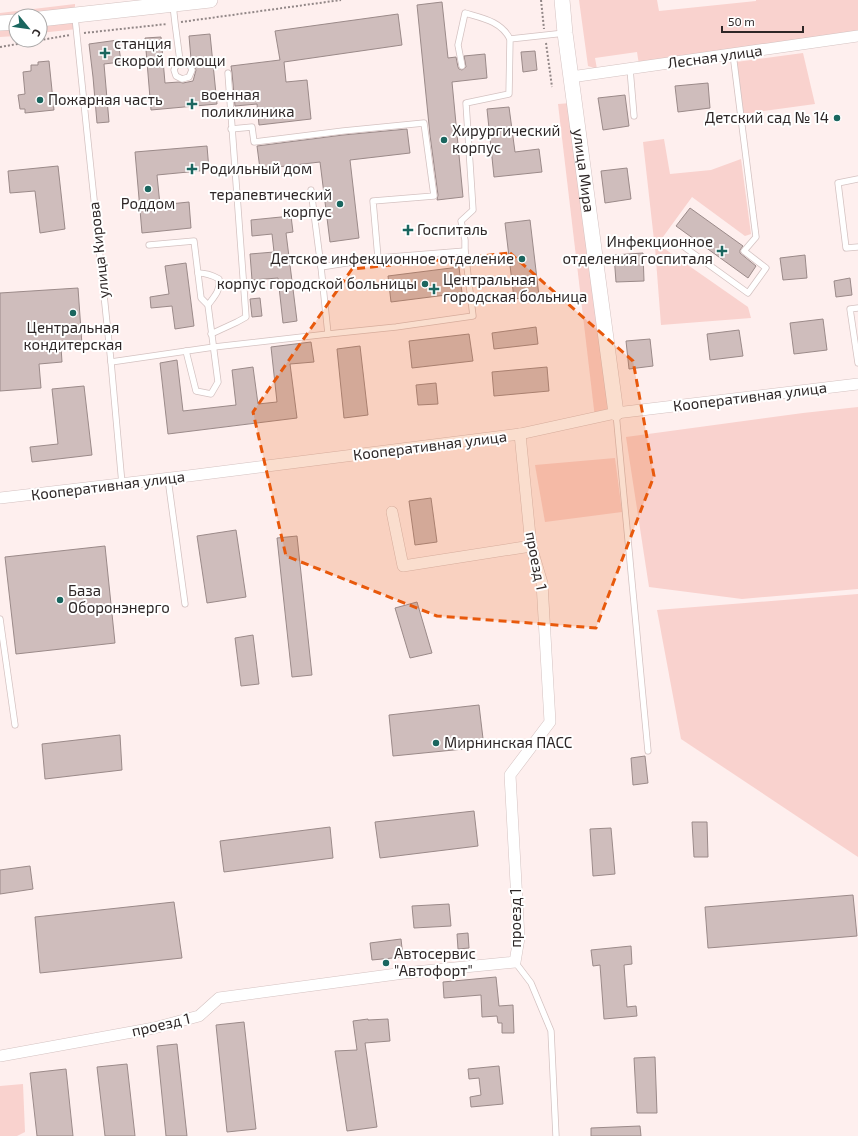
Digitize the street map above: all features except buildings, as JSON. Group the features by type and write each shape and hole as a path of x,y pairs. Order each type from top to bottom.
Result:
{"street":[{"path":"48,18 210,0"},
{"name":"улица Мира","path":"562,0 565,33 616,413"},
{"name":"Лесная улица","path":"571,77 858,36"},
{"name":"Кооперативная улица","path":"0,498 168,479 520,434 616,413 858,384"},
{"name":"проезд 1","path":"0,1056 154,1028 199,1016 219,998 404,973 515,962 519,938 510,775 550,722 542,583 530,546 520,434"},
{"path":"392,512 402,566 530,546"}],"lane":[{"path":"174,4 174,23 180,61"},
{"path":"111,362 214,347 396,327 473,316 462,221 474,210 466,104 509,94 510,39 506,31 490,20 465,13 458,45 462,66"},
{"name":"улица Кирова","path":"75,15 111,362 122,484"},
{"path":"510,39 565,33"},
{"path":"676,241 748,293 766,268 744,251 756,237 733,54"},
{"path":"630,69 634,116"},
{"path":"212,334 246,317 231,130 228,73"},
{"path":"231,130 252,127 254,142 424,123 434,196 373,200 378,258"},
{"path":"858,179 838,182 846,248 858,247"},
{"path":"311,190 328,334"},
{"path":"149,244 194,241 202,298 208,305 218,382 211,394 196,392 186,351"},
{"path":"321,267 378,258 465,251"},
{"path":"198,273 213,275 219,279 220,285 218,290 208,305"},
{"path":"858,308 850,309 858,363"},
{"path":"616,413 648,751"},
{"path":"168,479 185,604"},
{"path":"0,618 15,725"},
{"path":"515,962 531,983 551,1031 556,1136"}],"highlighted area":[{"path":"510,253 633,361 654,476 596,628 437,616 286,556 253,412 352,269"}],"shaded area":[{"path":"579,0 657,0 659,11 756,0 858,0 858,34 639,65 637,52 595,58 597,69 588,66"},
{"path":"75,4 77,29 48,32 48,8 42,8"},
{"path":"8,12 8,36 0,37 0,13"},
{"path":"803,53 815,104 743,114 736,62"},
{"path":"571,103 609,416 595,418 558,104"},
{"path":"664,139 670,174 711,170 741,159 751,234 745,236 692,197 660,241 654,240 643,142"},
{"path":"655,247 662,247 748,307 751,318 661,325"},
{"path":"858,407 858,589 742,599 649,587 626,437"},
{"path":"615,458 622,512 545,522 535,465"},
{"path":"858,594 858,857 681,739 657,610"},
{"path":"23,1084 25,1132 17,1136 0,1136 0,1086"}],"place":[{"name":"станция скорой помощи","path":"105,53"},
{"name":"Пожарная часть","path":"40,100"},
{"name":"военная поликлиника","path":"192,104"},
{"name":"Детский сад № 14","path":"837,118"},
{"name":"Хирургический корпус","path":"444,140"},
{"name":"Родильный дом","path":"192,169"},
{"name":"Роддом","path":"148,189"},
{"name":"терапевтический корпус","path":"340,204"},
{"name":"Госпиталь","path":"408,230"},
{"name":"Инфекционное отделения госпиталя","path":"722,251"},
{"name":"Детское инфекционное отделение","path":"522,259"},
{"name":"корпус городской больницы","path":"425,284"},
{"name":"Центральная городская больница","path":"434,289"},
{"name":"Центральная кондитерская","path":"73,313"},
{"name":"База Оборонэнерго","path":"60,600"},
{"name":"Мирнинская ПАСС","path":"436,743"},
{"name":"Автосервис \"Автофорт\"","path":"386,963"}]}
